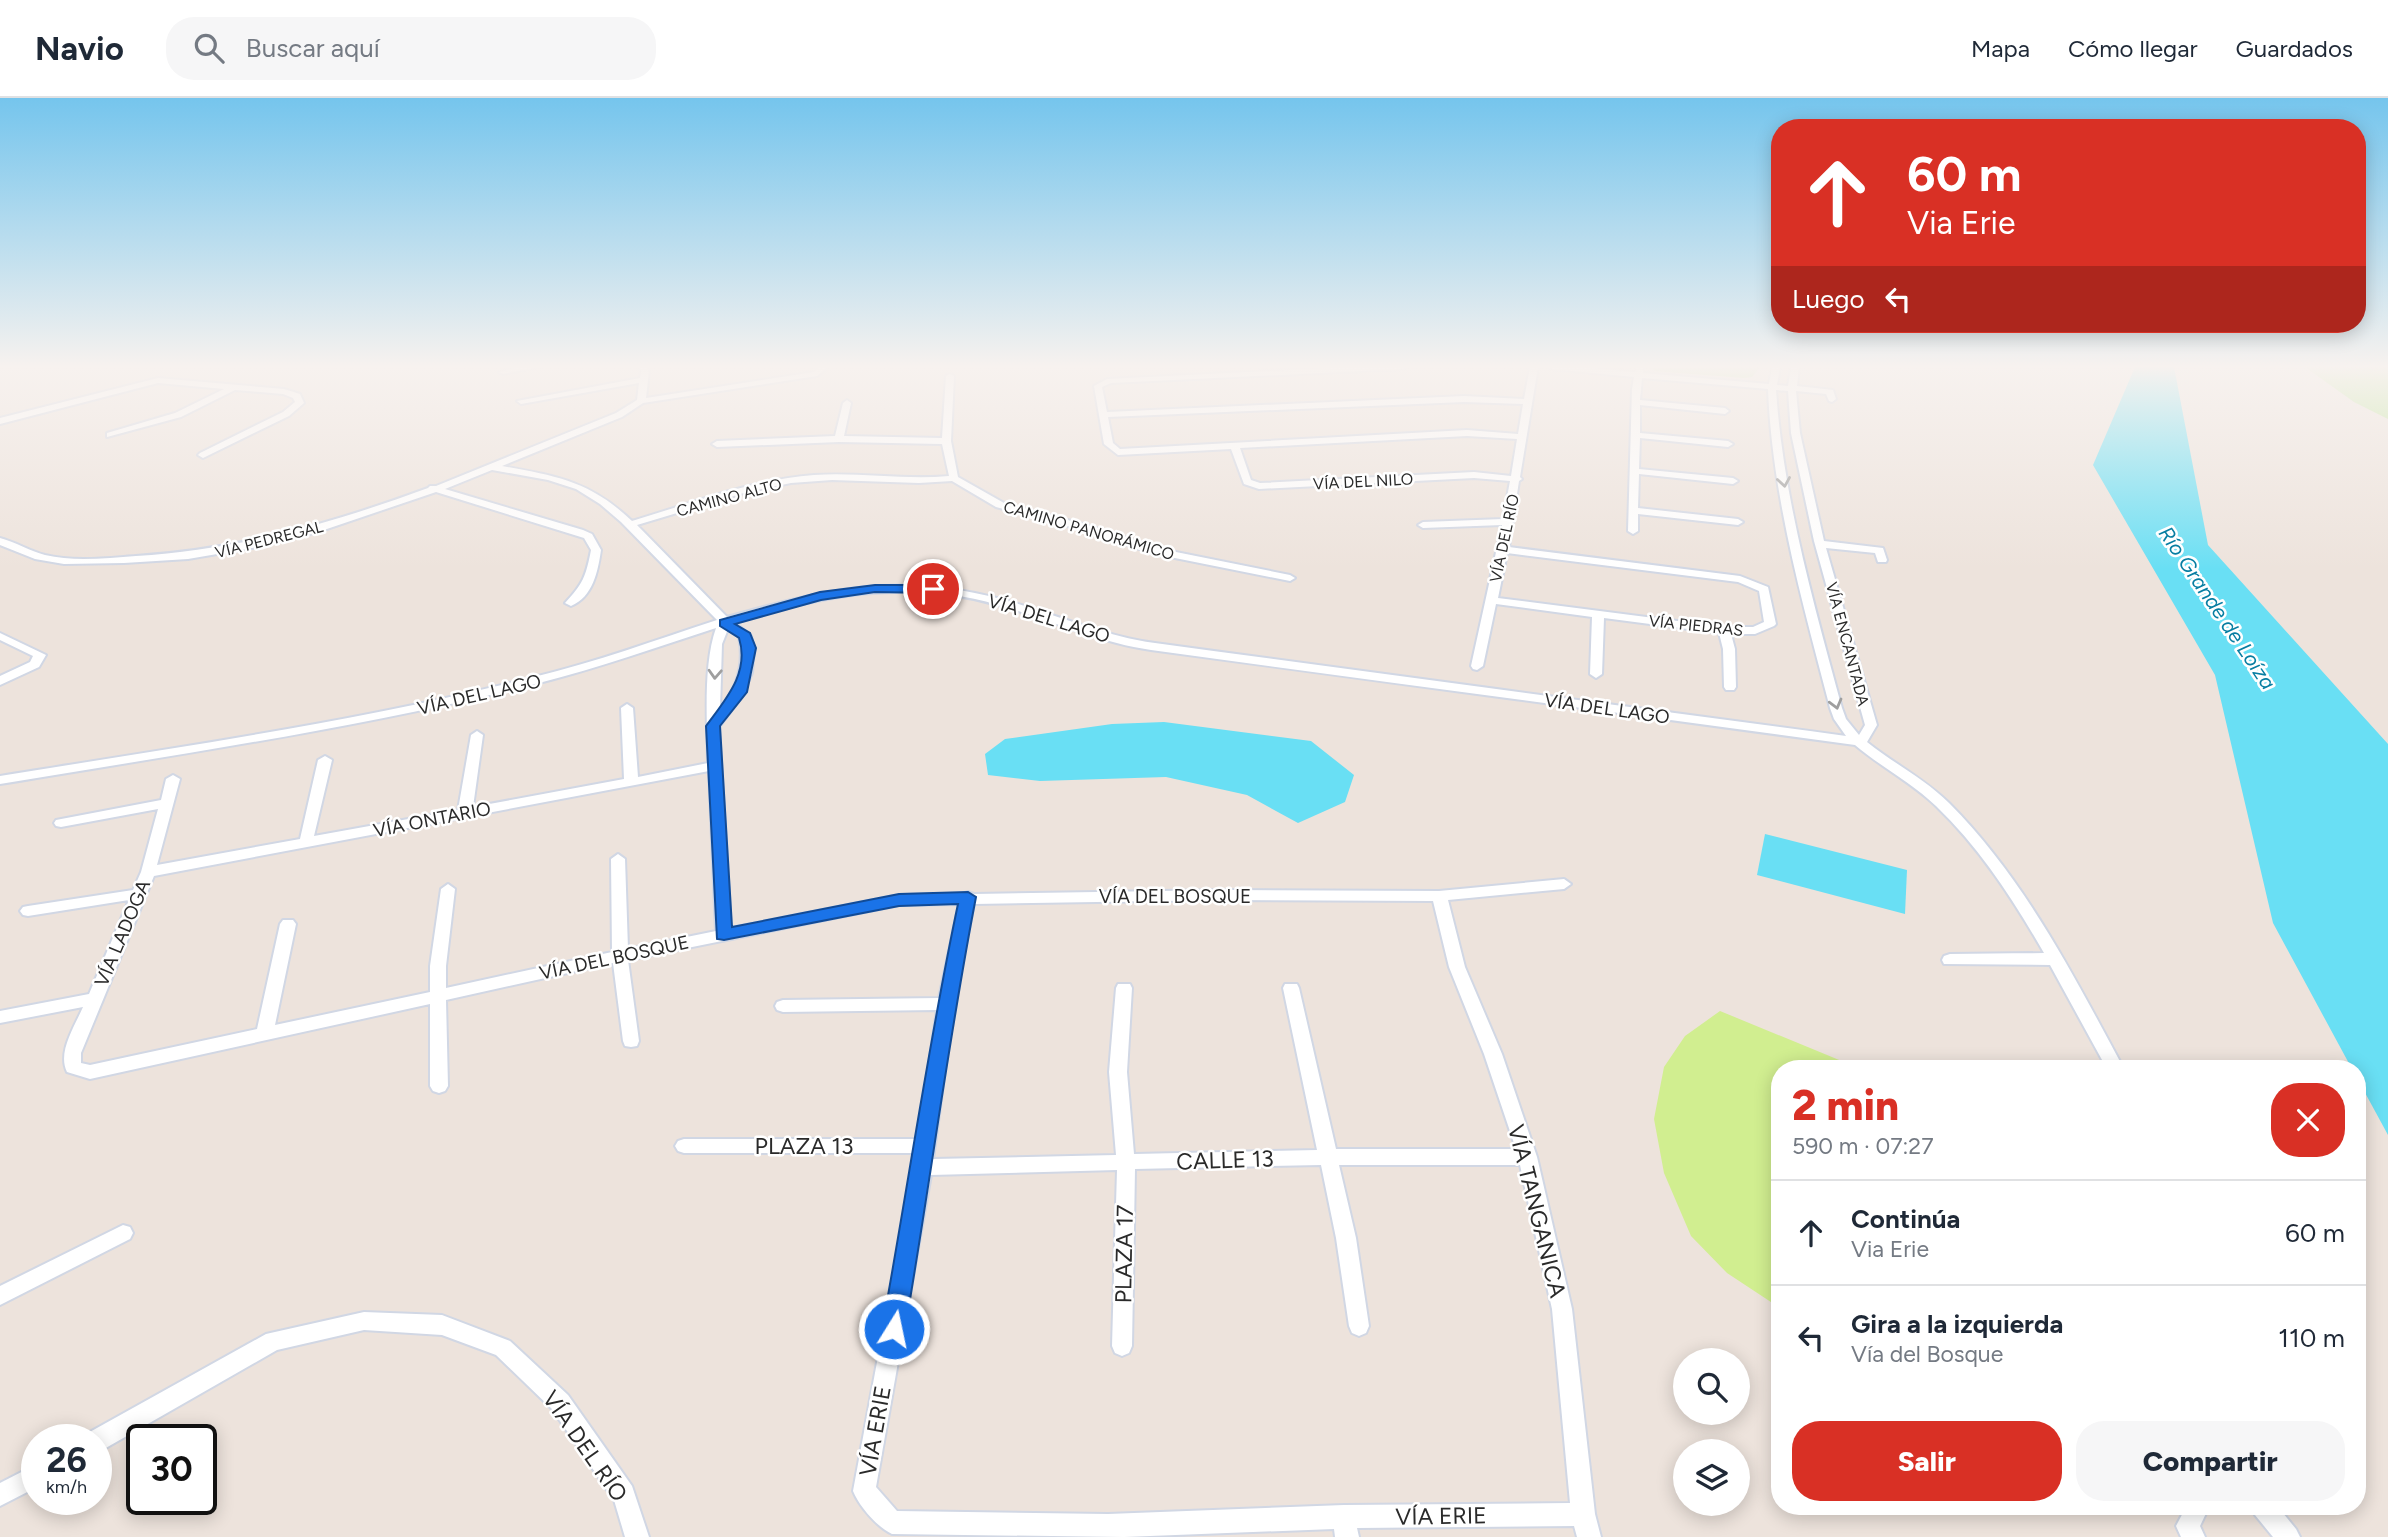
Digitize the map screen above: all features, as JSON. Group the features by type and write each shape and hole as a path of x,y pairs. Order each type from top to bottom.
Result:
{"street":[{"path":"203,455 245,434"},
{"name":"VÍA PEDREGAL","path":"0,541 42,557 66,561 157,559 210,553 344,520 571,434"},
{"path":"839,439 840,434"},
{"path":"946,434 954,478"},
{"path":"1108,434 1109,444 1118,452 1448,434"},
{"path":"1480,434 1523,438"},
{"name":"VÍA DEL RÍO","path":"1477,666 1503,550 1524,434"},
{"name":"VÍA ENCANTADA","path":"1778,434 1786,493 1809,603 1840,720 1861,742 1871,725 1843,639 1795,434"},
{"path":"1633,531 1636,435 1728,444"},
{"path":"717,444 839,439 946,441"},
{"name":"VÍA DEL NILO","path":"1236,447 1247,482 1259,486 1474,475 1517,479"},
{"path":"490,467 578,486 631,524 724,623 745,636 749,648 740,692 713,726"},
{"path":"1635,471 1733,481"},
{"name":"CAMINO ALTO","path":"631,524 764,485 811,478 852,476 923,482 954,478"},
{"name":"CAMINO PANORÁMICO","path":"954,478 1000,505 1087,528 1159,552 1290,578"},
{"path":"433,488 469,502 505,508 588,536 596,550 593,565 586,591 571,603"},
{"path":"1634,510 1738,522"},
{"path":"1423,525 1507,522"},
{"path":"1822,544 1879,550 1882,560"},
{"name":"VÍA PIEDRAS","path":"1490,600 1724,630 1755,631 1770,624 1764,589 1740,579 1503,550"},
{"name":"VÍA DEL LAGO","path":"0,780 408,711 540,680 820,596 875,588 914,587 972,594 1100,636 1140,645 1861,742"},
{"path":"1595,674 1598,614"},
{"path":"724,623 716,644 713,726 724,934"},
{"path":"1724,630 1729,649 1730,687"},
{"path":"0,635 40,655 35,664 0,681"},
{"path":"627,708 631,780"},
{"path":"465,813 477,735"},
{"path":"1861,742 1941,803 2012,886 2110,1060"},
{"path":"306,842 324,760"},
{"name":"VÍA ONTARIO","path":"148,872 716,766"},
{"name":"VÍA LADOGA","path":"90,1072 73,1067 72,1054 148,872 173,779"},
{"path":"61,823 166,803"},
{"path":"618,859 620,956 631,1041"},
{"name":"VÍA DEL BOSQUE","path":"90,1072 620,956 899,900 968,897 1439,896 1564,884"},
{"path":"439,1086 438,966 448,889"},
{"path":"28,912 137,894"},
{"name":"VÍA TANGANICA","path":"1439,896 1457,967 1493,1054 1528,1157 1562,1309 1583,1514 1588,1537"},
{"path":"923,1156 946,1004 968,897"},
{"path":"265,1032 288,924"},
{"path":"1950,960 2053,959"},
{"name":"PLAZA 17","path":"1122,1346 1126,1162 1118,1072 1124,988"},
{"path":"1292,988 1326,1157 1346,1238 1359,1326"},
{"path":"0,1017 93,999"},
{"path":"783,1006 946,1004"},
{"name":"PLAZA 13","path":"684,1146 923,1156"},
{"name":"CALLE 13","path":"923,1156 1126,1162 1326,1157 1528,1157"},
{"name":"VÍA ERIE","path":"923,1156 864,1491 892,1522 1107,1531 1345,1527 1583,1514"},
{"path":"0,1296 123,1233"},
{"name":"VÍA DEL RÍO","path":"112,1432 273,1341 364,1321 442,1325 503,1348 560,1402 624,1494 637,1537"},
{"path":"0,1495 21,1484"},
{"path":"2193,1537 2188,1526 2194,1515"},
{"path":"2270,1515 2288,1537"}],"green space":[{"path":"1720,1011 1839,1060 1771,1060 1771,1302 1727,1273 1691,1236 1664,1173 1654,1119 1664,1067 1685,1036"}],"water":[{"name":"Río Grande de Loíza","path":"2106,434 2187,434 2208,545 2388,744 2388,1135 2366,1095 2366,1060 2347,1060 2273,923 2215,675 2093,465"},
{"path":"1164,722 1311,741 1354,775 1345,802 1298,823 1247,795 1166,777 1040,781 988,775 985,754 1005,739 1112,724"},
{"path":"1765,834 1907,870 1905,914 1757,875"}],"route":[{"path":"894,1329 923,1167 923,1146 946,1004 968,897 899,900 724,934 713,726 730,708 740,692 749,648 745,636 724,623 820,596 875,588 933,589"}]}
